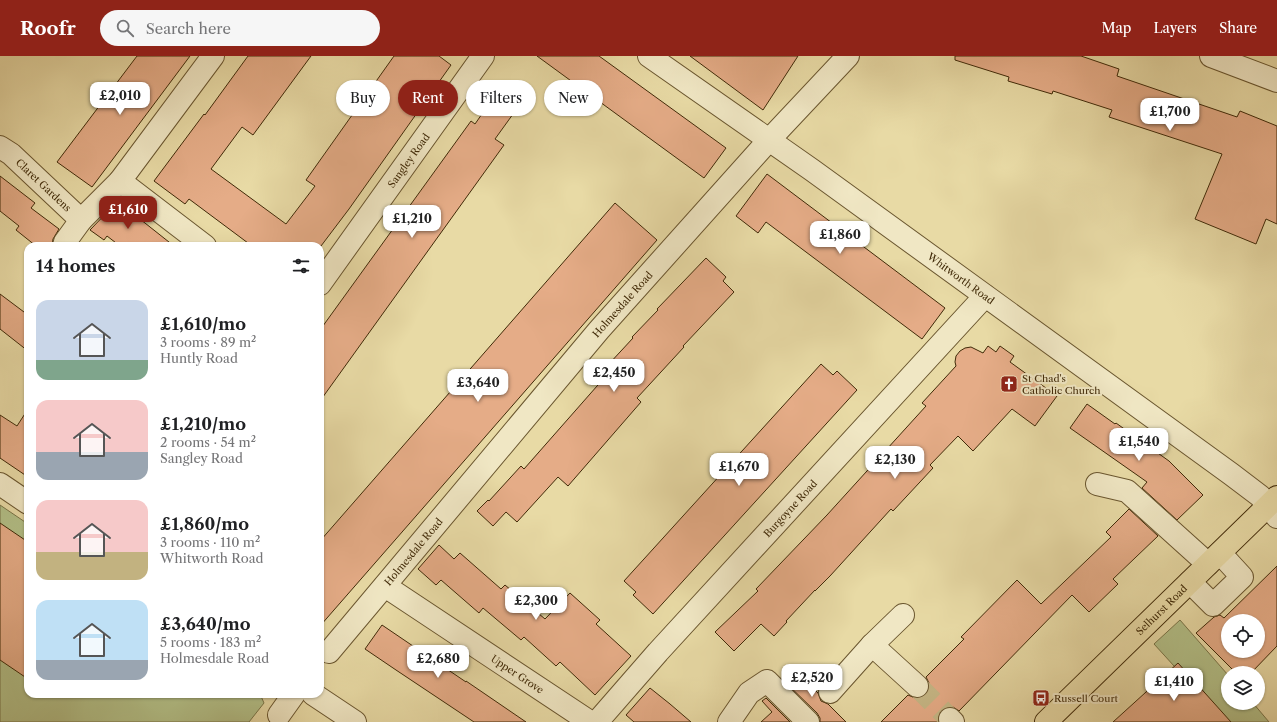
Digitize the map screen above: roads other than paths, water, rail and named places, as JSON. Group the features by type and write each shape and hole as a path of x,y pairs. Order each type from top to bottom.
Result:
{"main road":[{"name":"Selhurst Road","path":"1046,722 1214,559 1274,507"}],"street":[{"path":"65,242 82,220 120,181 213,56"},
{"name":"Sangley Road","path":"324,278 483,56"},
{"name":"Whitworth Road","path":"649,56 818,174 1231,474 1274,507"},
{"name":"Holmesdale Road","path":"324,657 599,330 769,140 848,56"},
{"path":"1211,56 1277,81"},
{"name":"Claret Gardens","path":"4,155 82,220"},
{"path":"120,181 200,242"},
{"name":"Burgoyne Road","path":"597,722 658,652 985,296"},
{"path":"0,484 24,500"},
{"path":"1097,484 1127,491 1214,559 1242,577 1213,605 1190,582"},
{"name":"Upper Grove","path":"385,586 590,722"},
{"path":"830,692 872,645 903,615"},
{"path":"872,645 917,686"},
{"path":"735,719 749,693 767,681 808,722"},
{"path":"279,715 291,698"},
{"path":"319,698 355,722"}],"tunnel":[{"path":"917,686 950,719"}],"place":[{"name":"St Chad's Catholic Church","path":"1009,384"},
{"name":"Russell Court","path":"1041,698"}]}
